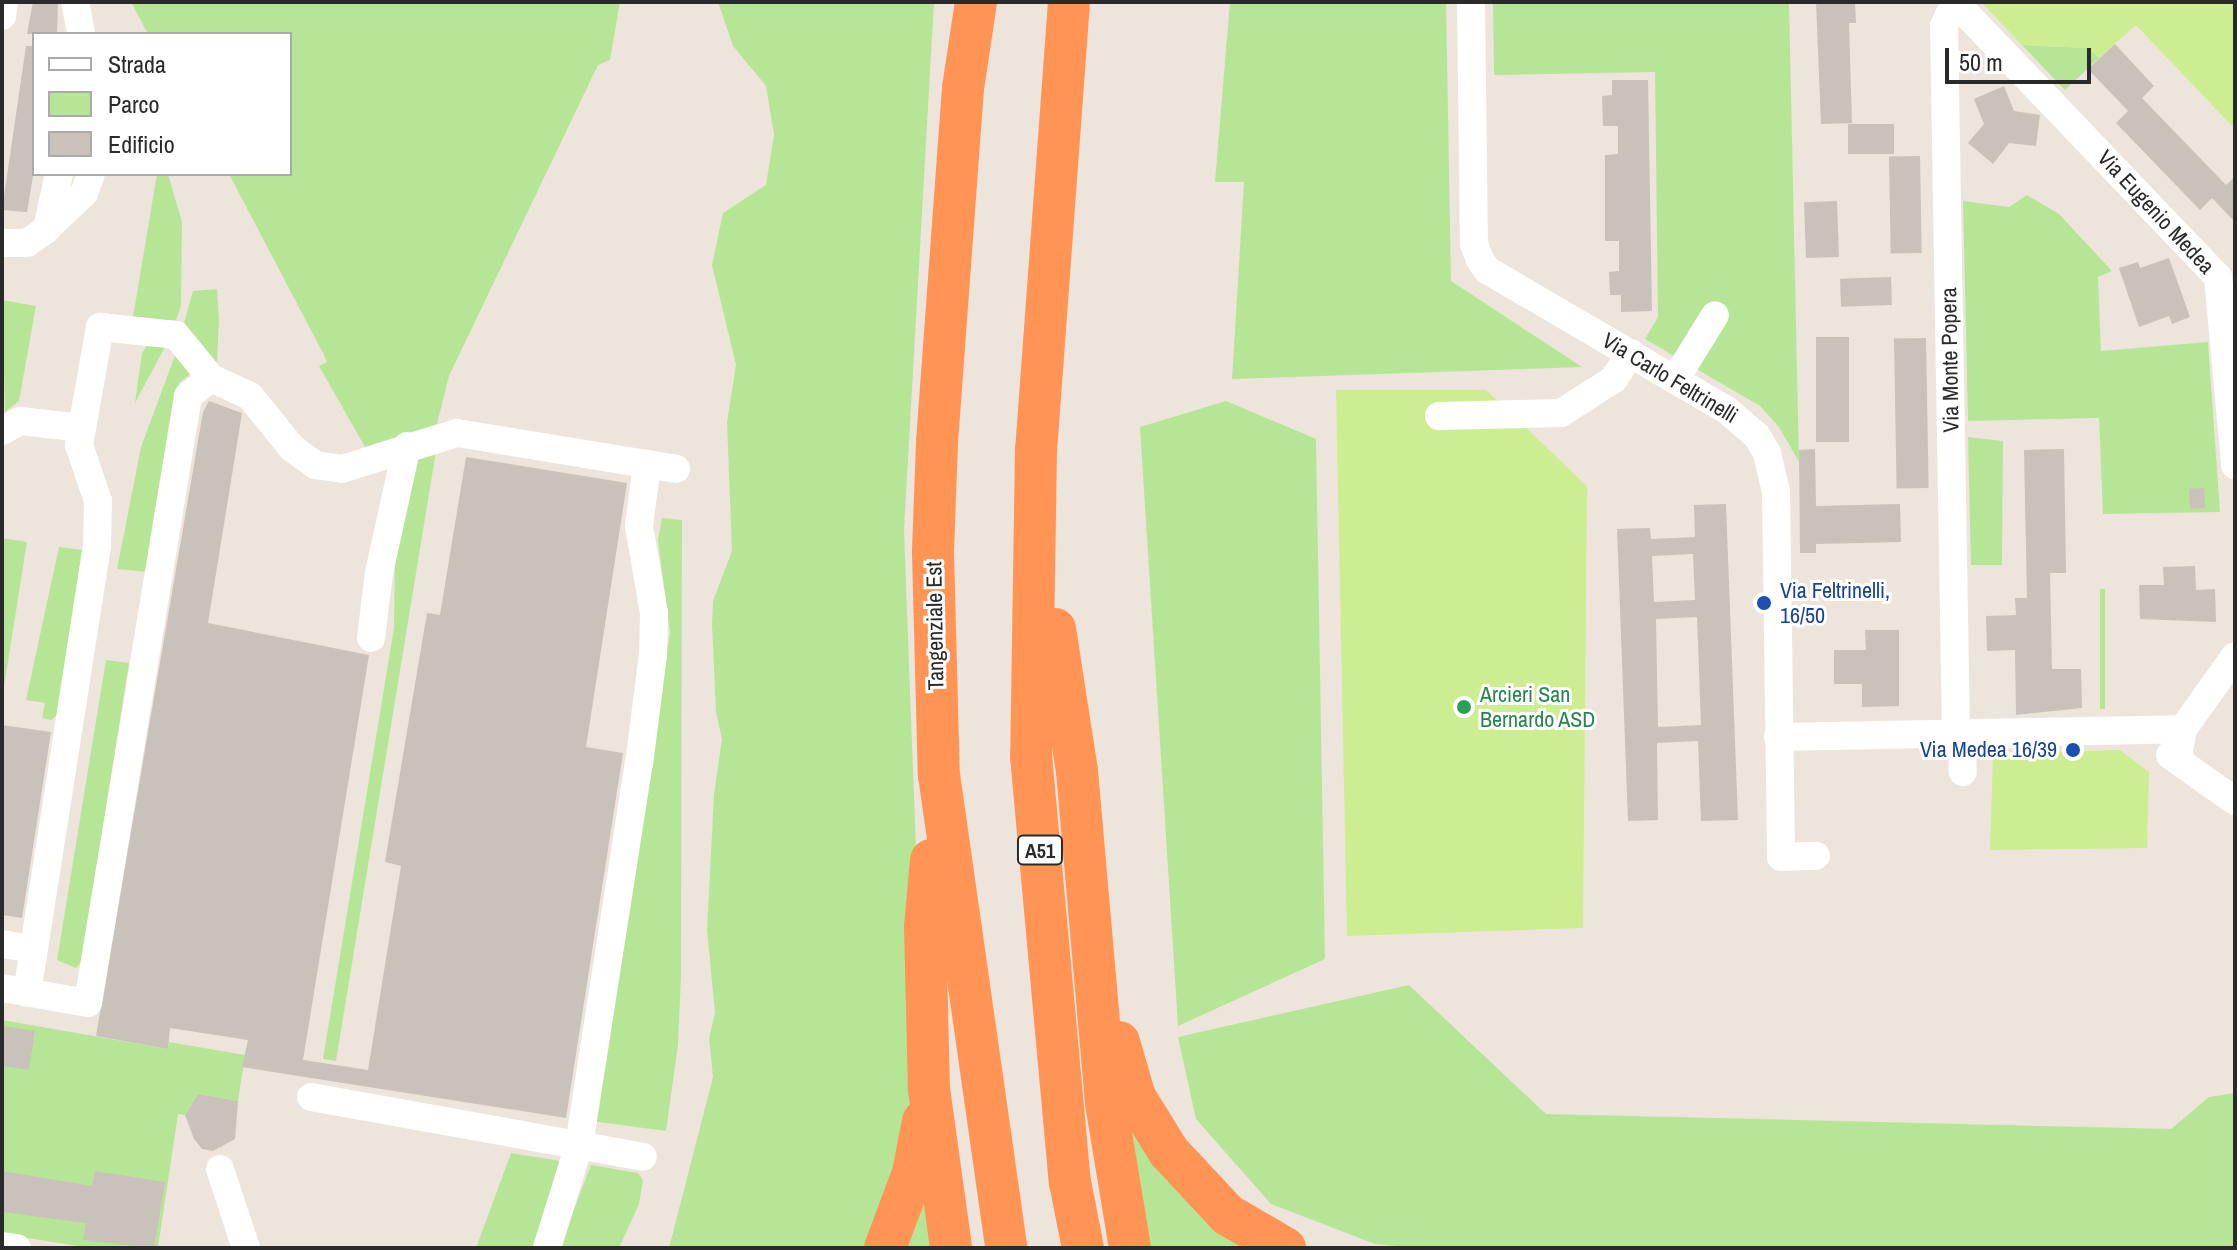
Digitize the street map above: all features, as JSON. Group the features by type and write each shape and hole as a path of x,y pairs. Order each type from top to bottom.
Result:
{"highway":[{"path":"963,2 963,88"},
{"name":"Tangenziale Est","path":"976,2 963,88 936,458 939,775 1006,1248"},
{"name":"A51","path":"1069,2 1036,449 1031,756 1070,1182 1083,1248"},
{"path":"1036,449 1060,677 1077,771 1106,1103 1130,1248"},
{"path":"939,775 925,927 929,1089 951,1248"},
{"path":"1089,935 1135,1097 1169,1152 1228,1215 1285,1248"},
{"path":"885,1248 913,1173 929,1089"}],"street":[{"path":"2,16 4,2"},
{"name":"Via Carlo Feltrinelli","path":"1471,2 1474,244 1480,260 1487,270 1743,421 1757,436 1774,470 1781,857 1816,856"},
{"name":"Via Eugenio Medea","path":"1959,6 2218,277 2235,465"},
{"name":"Via Monte Popera","path":"1959,6 1949,15 1944,26 1959,733"},
{"path":"47,229 59,176"},
{"path":"2,243 27,243 47,229 77,202 90,176"},
{"path":"1675,380 1715,315"},
{"path":"211,378 188,396 88,1003 14,990 34,949 97,546 98,501 79,445 100,327 176,335 211,378 250,396 292,448 315,465 342,469 407,446 457,433 676,469"},
{"path":"1439,416 1561,413 1614,379 1630,353"},
{"path":"2,431 20,421 82,428"},
{"path":"371,638 379,573 407,446"},
{"path":"547,1248 579,1145 653,655 654,613 639,526 647,464"},
{"path":"2184,765 2178,755 2183,729 2235,656"},
{"path":"1778,737 2183,729"},
{"path":"2134,730 2235,801"},
{"path":"1959,733 1963,772"},
{"path":"2,944 34,949"},
{"path":"311,1097 643,1157"},
{"path":"220,1169 246,1248"},
{"path":"2,1246 17,1248"}],"green space":[{"path":"131,2 620,2 610,60 598,65 449,376 437,424 365,447 319,366 327,362 324,355 230,176 292,176 292,32 147,32"},
{"path":"718,2 934,2 904,530 916,850 912,1098 892,1199 867,1248 669,1248 713,1077 709,1038 715,1013 707,930 714,794 722,739 716,712 712,625 713,601 732,551 727,422 736,365 712,265 723,213 766,185 774,135 766,86 733,46"},
{"path":"1230,2 1446,2 1451,281 1582,367 1232,379 1244,182 1215,182"},
{"path":"1493,2 1789,2 1799,462 1779,427 1760,406 1645,339 1658,317 1655,72 1494,75"},
{"path":"1981,2 2235,2 2235,129 2136,25 2099,58 2088,48 2022,45"},
{"path":"2022,45 2089,48 2099,58 2065,90"},
{"path":"157,176 169,176 182,222 181,306 176,320 132,323"},
{"path":"2027,195 2059,214 2112,271 2098,277 2101,351 2208,342 2220,512 2103,514 2099,418 1968,421 1963,201 2009,207"},
{"path":"217,289 217,363 184,323 193,291"},
{"path":"2,300 36,306 19,401 5,412"},
{"path":"148,344 166,345 135,403 142,353"},
{"path":"177,350 194,371 179,383 149,572 117,569 141,447"},
{"name":"Arcieri San Bernardo ASD","path":"1336,390 1486,390 1587,486 1583,928 1347,936"},
{"path":"1226,401 1316,439 1325,959 1178,1026 1140,427"},
{"path":"1968,437 2003,441 2002,565 1971,565"},
{"path":"437,445 336,1061 323,1059 394,628 395,550 410,459"},
{"path":"662,518 682,520 681,976 678,1045 666,1131 591,1121 670,633 658,540"},
{"path":"2,538 27,542 2,699"},
{"path":"59,547 82,550 57,715 51,720 42,718 45,703 26,700"},
{"path":"2100,589 2105,589 2105,709 2100,709"},
{"path":"106,660 129,663 82,961 76,968 57,960"},
{"path":"2120,750 2149,772 2147,848 1990,850 1993,754"},
{"path":"1409,985 1546,1114 2171,1129 2209,1097 2235,1093 2235,1248 1419,1248 1375,1244 1271,1204 1196,1119 1178,1037"},
{"path":"2,1020 168,1049 169,1042 245,1055 238,1101 198,1094 185,1115 178,1114 158,1248 91,1248 2,1234"},
{"path":"1136,1109 1264,1248 1146,1248 1126,1143"},
{"path":"511,1153 567,1162 535,1248 476,1248"},
{"path":"591,1165 638,1173 643,1180 639,1204 619,1248 559,1248"},
{"path":"921,1195 943,1248 901,1248"}],"building":[{"path":"33,2 58,2 57,32 27,34"},
{"path":"1816,2 1855,2 1856,23 1849,23 1852,123 1821,124"},
{"path":"2115,44 2154,86 2142,98 2226,185 2235,177 2235,222 2212,198 2200,210 2116,123 2128,111 2088,69"},
{"path":"26,46 32,46 33,176 27,212 2,210"},
{"path":"1612,80 1648,80 1652,311 1621,312 1621,295 1610,295 1609,272 1619,271 1619,241 1605,241 1605,155 1618,154 1618,126 1603,126 1602,96 1612,95"},
{"path":"2004,86 2014,111 2040,115 2036,146 2009,143 1993,164 1968,143 1984,124 1974,99"},
{"path":"1848,124 1894,124 1894,154 1848,154"},
{"path":"1920,156 1922,253 1891,254 1889,157"},
{"path":"1837,201 1839,257 1806,258 1804,202"},
{"path":"2169,258 2190,317 2172,324 2169,316 2139,327 2119,268 2138,262 2140,268"},
{"path":"1891,277 1892,305 1841,307 1840,279"},
{"path":"1816,337 1849,337 1849,442 1816,442"},
{"path":"1926,338 1929,488 1897,489 1894,339"},
{"path":"209,401 242,413 208,623 369,655 303,1060 368,1070 401,866 385,862 427,613 440,615 466,457 627,483 586,747 623,753 566,1118 242,1067 248,1040 170,1028 168,1049 96,1036 203,412"},
{"path":"1815,449 1816,506 1900,504 1901,542 1816,544 1816,553 1800,553 1799,450"},
{"path":"2064,449 2066,573 2050,573 2052,669 2081,669 2082,708 2016,715 2015,650 1987,651 1986,616 2016,615 2015,598 2027,598 2024,450"},
{"path":"2204,488 2205,508 2190,509 2189,489"},
{"path":"1726,504 1738,820 1701,821 1698,741 1657,743 1658,820 1628,821 1617,529 1650,528 1651,539 1695,537 1694,505","holes":["1693,554 1695,600 1654,602 1652,556","1697,617 1701,725 1658,727 1656,619"]},
{"path":"2195,566 2196,590 2215,589 2216,622 2140,619 2139,585 2164,585 2163,567"},
{"path":"1865,630 1899,630 1899,706 1862,707 1862,684 1834,684 1834,650 1866,650"},
{"path":"2,725 51,732 22,918 2,915"},
{"path":"2,1026 35,1031 29,1070 2,1066"},
{"path":"198,1094 238,1101 235,1139 213,1151 202,1149 194,1139 185,1115"},
{"path":"2,1171 92,1186 95,1171 165,1182 154,1248 83,1240 86,1223 2,1212"}],"place":[{"name":"Via Feltrinelli, 16/50","path":"1764,603"},
{"name":"Arcieri San Bernardo ASD","path":"1464,707"},
{"name":"Via Medea 16/39","path":"2073,750"}]}
